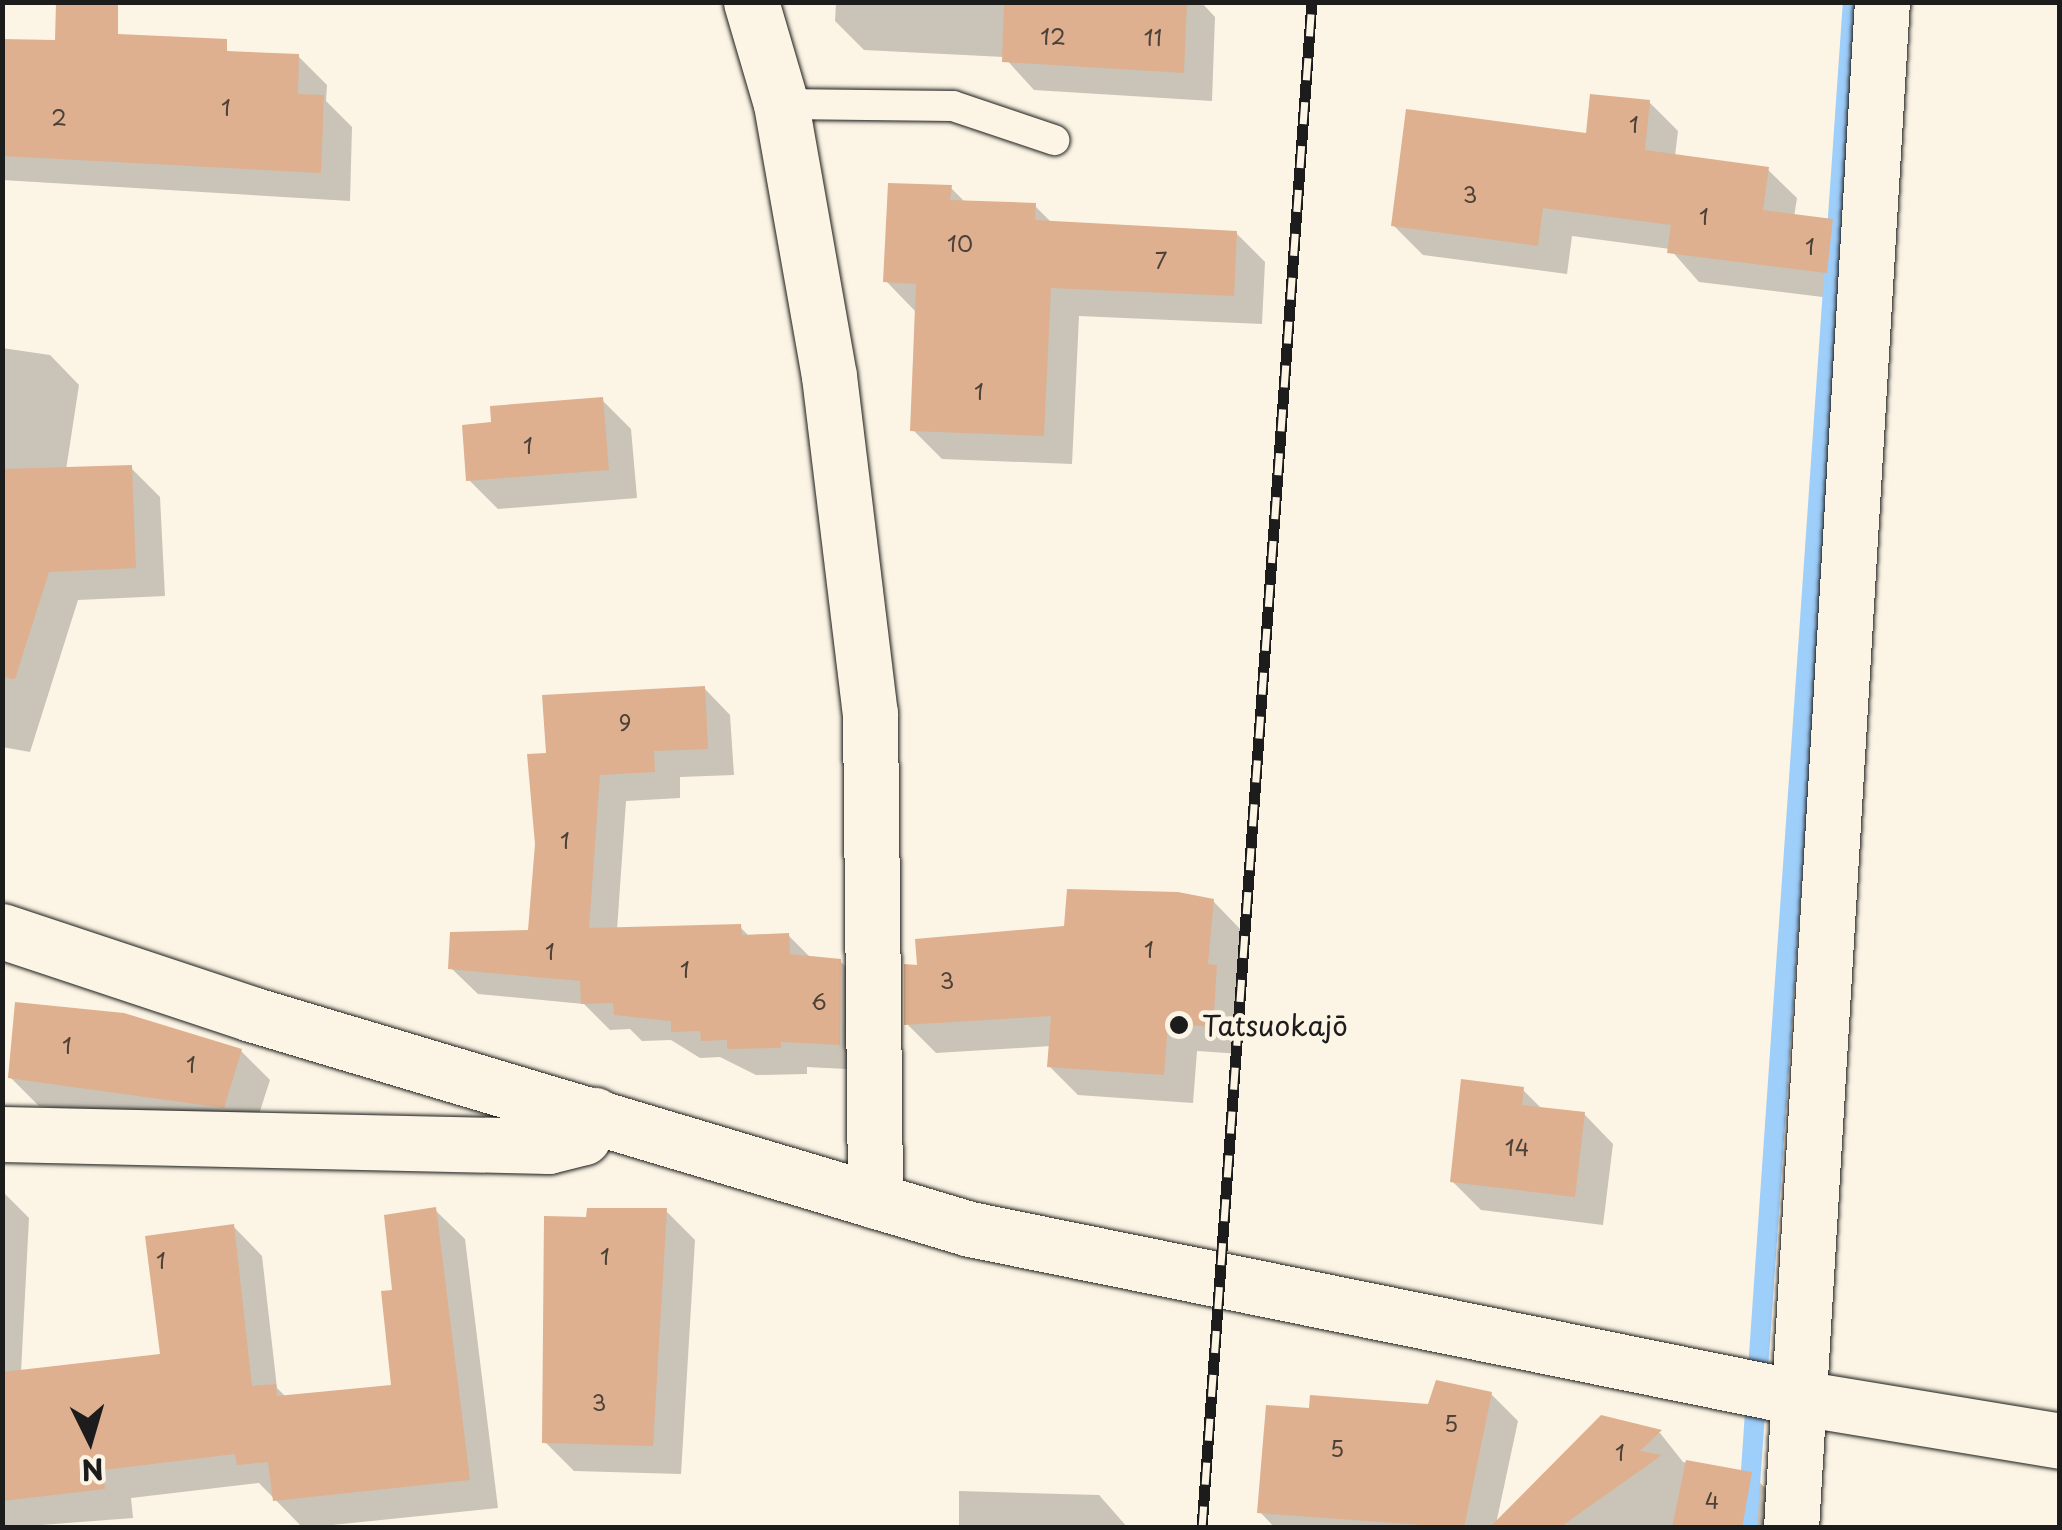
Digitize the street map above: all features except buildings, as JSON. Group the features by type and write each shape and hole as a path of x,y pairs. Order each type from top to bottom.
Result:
{"street":[{"path":"752,2 781,104 829,376 870,713 876,1201"},
{"path":"1791,1528 1882,2"},
{"path":"2,931 250,1014 970,1230 1801,1398 2060,1441"},
{"path":"2,1134 548,1146 583,1137 594,1115"}],"lane":[{"path":"781,104 953,106 1054,140"}],"waterway":[{"path":"1747,1528 1853,2"}],"railway":[{"path":"1202,1528 1312,2"}],"place":[{"name":"Tatsuokajō","path":"1179,1025"}]}
